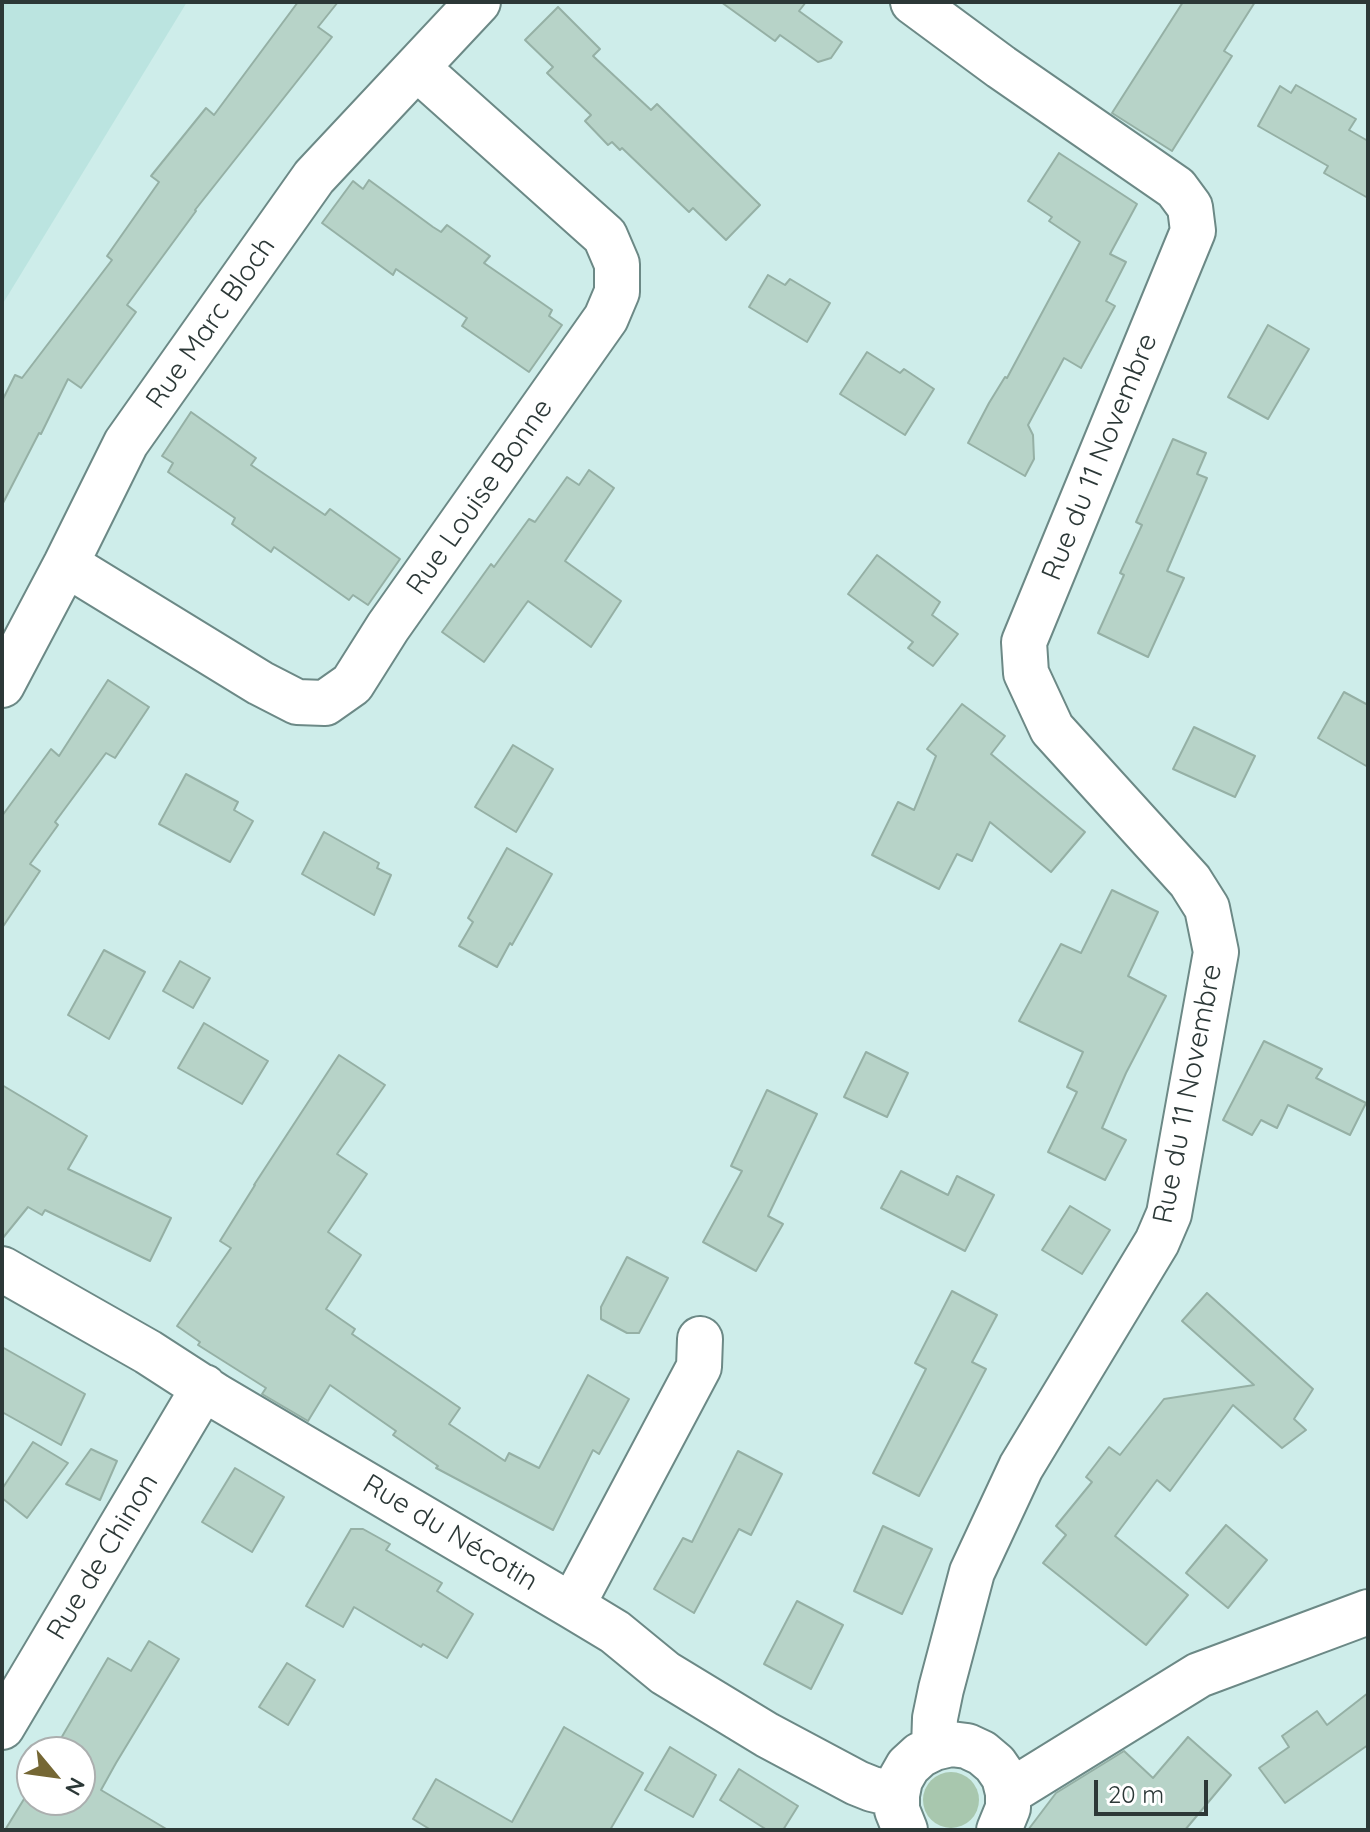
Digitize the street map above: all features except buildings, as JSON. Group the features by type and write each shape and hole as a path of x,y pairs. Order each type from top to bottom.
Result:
{"street":[{"name":"Rue Marc Bloch","path":"2,685 126,443 314,177 478,2"},
{"name":"Rue du 11 Novembre","path":"913,2 1176,188 1190,207 1193,231 1024,642 1026,673 1052,729 1190,881 1207,908 1216,952 1169,1214 1157,1242 1021,1467 972,1572 941,1689 935,1718 934,1748"},
{"name":"Rue Louise Bonne","path":"66,564 260,683 297,702 325,703 352,684 388,627 606,318 617,292 617,264 605,236 417,68"},
{"name":"Rue du Nécotin","path":"2,1269 148,1352 615,1632 665,1673 767,1735 872,1789 901,1813"},
{"path":"572,1606 699,1367 700,1339"},
{"name":"Rue de Chinon","path":"2,1727 204,1387"},
{"path":"1004,1812 1199,1675 1368,1612"},
{"path":"934,1748 951,1744 967,1746 995,1764 1004,1777 1004,1812"},
{"name":"Rue du Nécotin","path":"901,1813 900,1780 908,1766 934,1748"}],"shaded area":[{"path":"2,2 187,2 2,305"}],"green space":[{"path":"951,1772 970,1781 979,1800 970,1819 951,1828 932,1819 923,1800 932,1781"}]}
